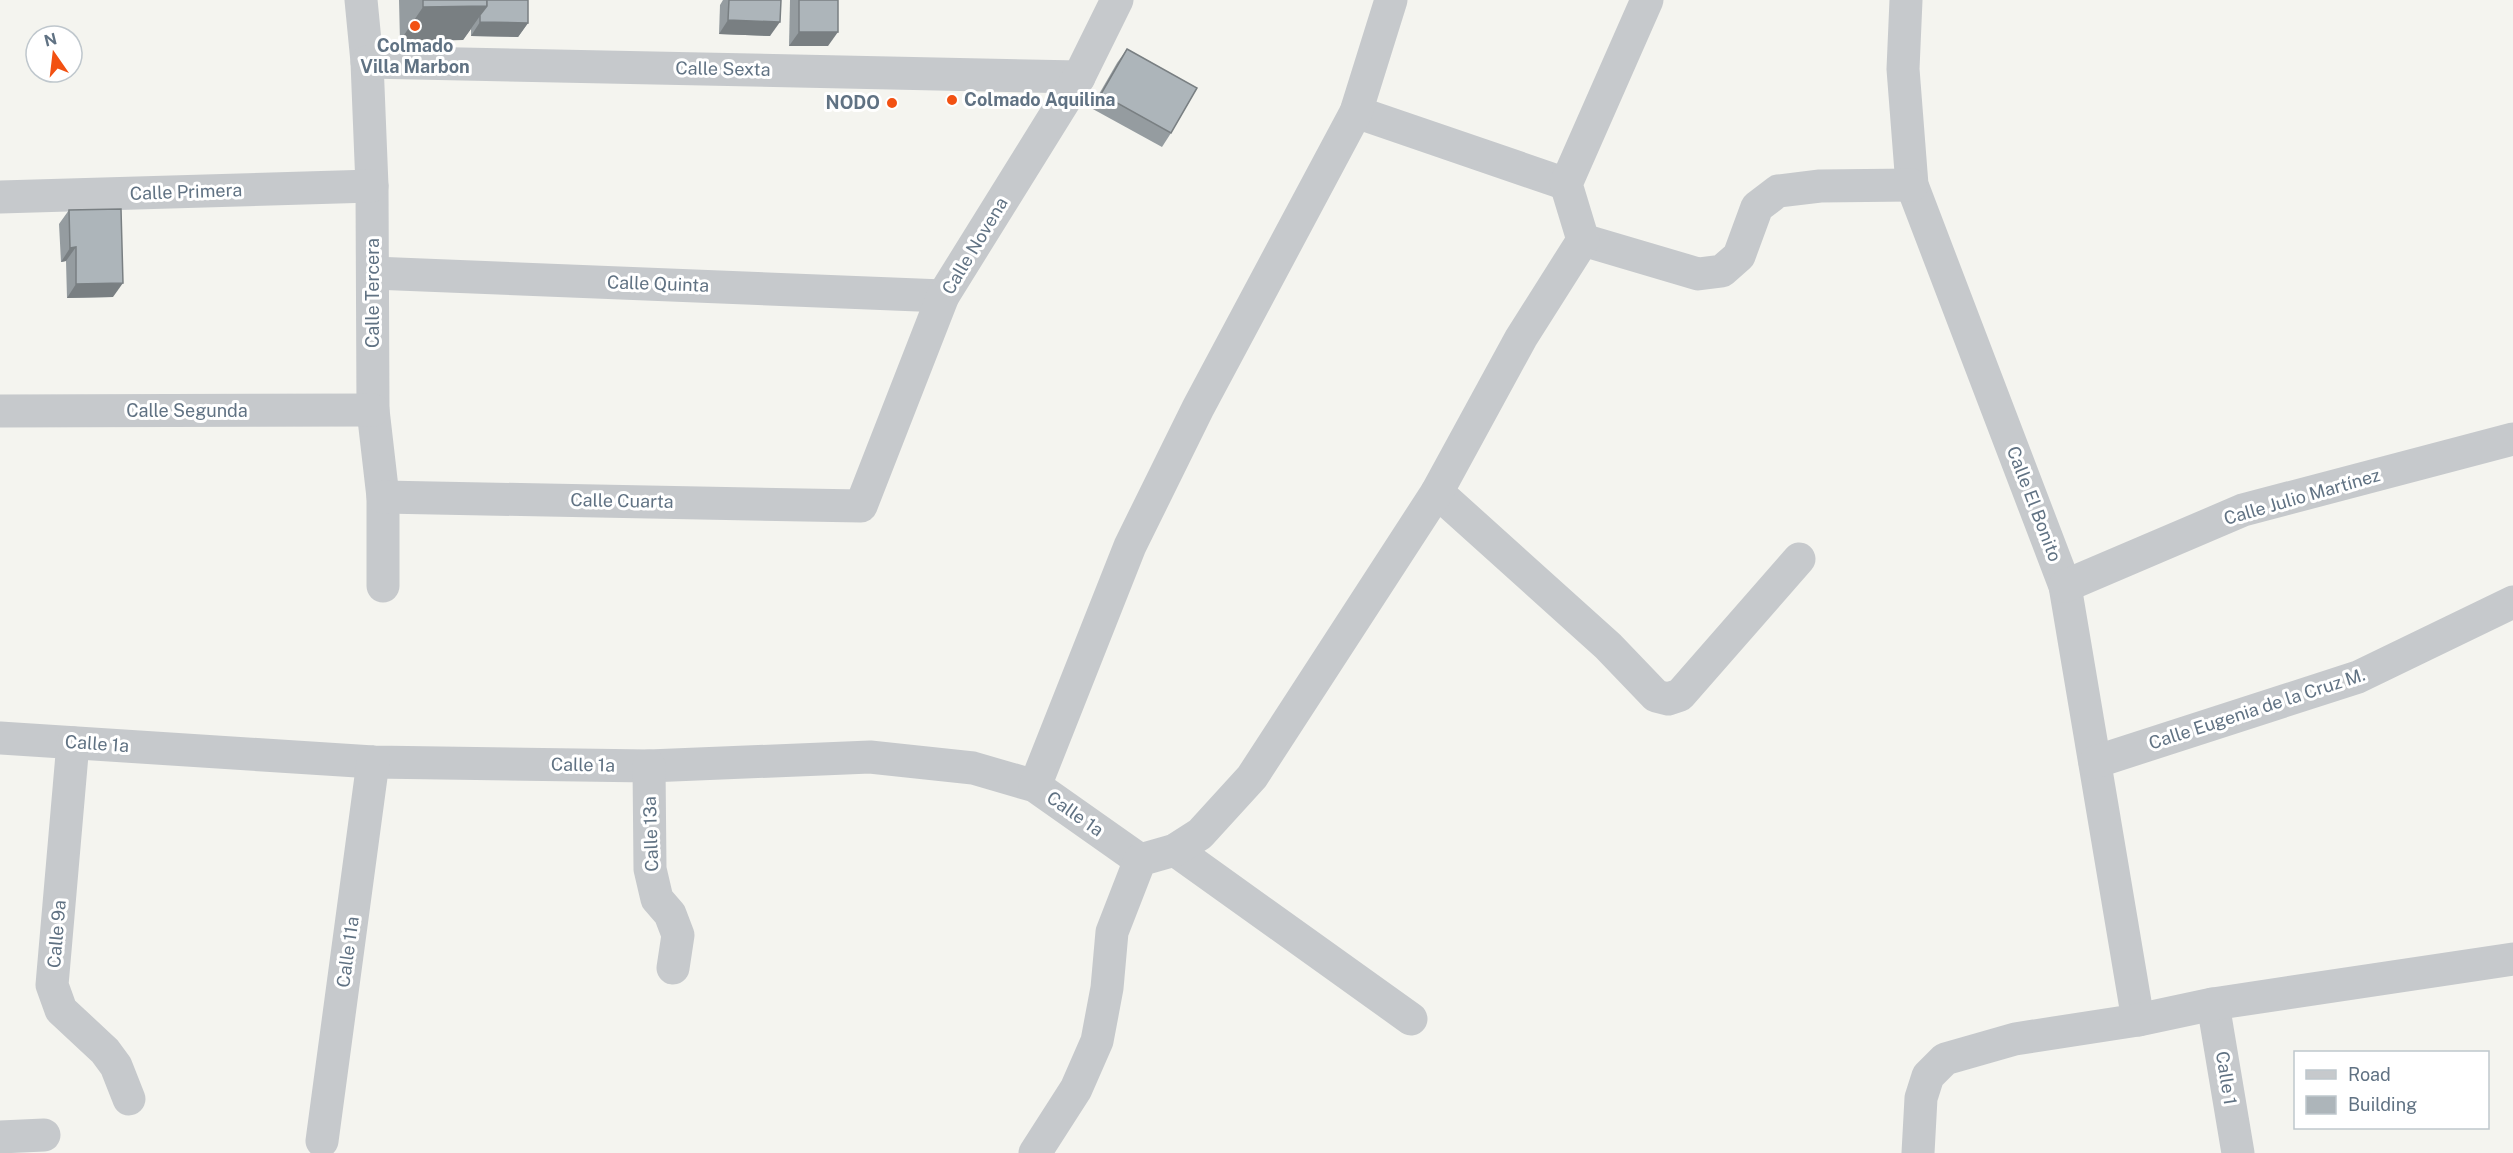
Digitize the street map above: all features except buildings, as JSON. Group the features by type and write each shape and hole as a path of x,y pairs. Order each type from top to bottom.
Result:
{"street":[{"name":"Calle Tercera","path":"361,0 367,62 372,186 373,410 383,497 383,586"},
{"name":"Calle Novena","path":"861,506 944,296 1079,76 1117,0"},
{"path":"1035,786 1130,546 1198,408 1356,112 1391,0"},
{"path":"1035,1153 1076,1089 1097,1041 1107,988 1112,932 1140,860 1175,850 1200,834 1252,777 1437,492 1521,338 1583,240 1566,184 1647,0"},
{"name":"Calle El Bonito","path":"1906,0 1903,69 1912,185 2065,586 2138,1020"},
{"name":"Calle Sexta","path":"367,62 1079,76"},
{"path":"1356,112 1566,184"},
{"path":"1583,240 1698,274 1722,271 1739,256 1757,207 1778,191 1820,186 1912,185"},
{"name":"Calle Primera","path":"0,197 372,186"},
{"name":"Calle Quinta","path":"373,273 944,296"},
{"name":"Calle Segunda","path":"0,411 373,410"},
{"name":"Calle Julio Martínez","path":"2065,586 2242,510 2513,439"},
{"path":"1437,492 1608,646 1656,696 1668,699 1680,695 1798,559"},
{"name":"Calle Cuarta","path":"383,497 861,506"},
{"name":"Calle Eugenia de la Cruz M.","path":"2095,762 2358,678 2513,602"},
{"name":"Calle 1a","path":"0,738 373,762 649,766 870,757 973,768 1035,786 1140,860"},
{"name":"Calle 9a","path":"73,742 52,985 61,1010 105,1051 116,1066 129,1099"},
{"name":"Calle 11a","path":"322,1141 373,762"},
{"name":"Calle 13a","path":"649,766 650,869 657,899 670,914 678,935 673,968"},
{"path":"1175,850 1411,1018"},
{"path":"1918,1153 1921,1098 1928,1076 1945,1059 2015,1039 2138,1020 2213,1004 2513,959"},
{"name":"Calle 1","path":"2213,1004 2238,1153"},
{"path":"0,1137 44,1135"}],"place":[{"name":"Colmado Villa Marbon","path":"415,26"},
{"name":"Colmado Aquilina","path":"952,100"},
{"name":"NODO","path":"892,103"}]}
